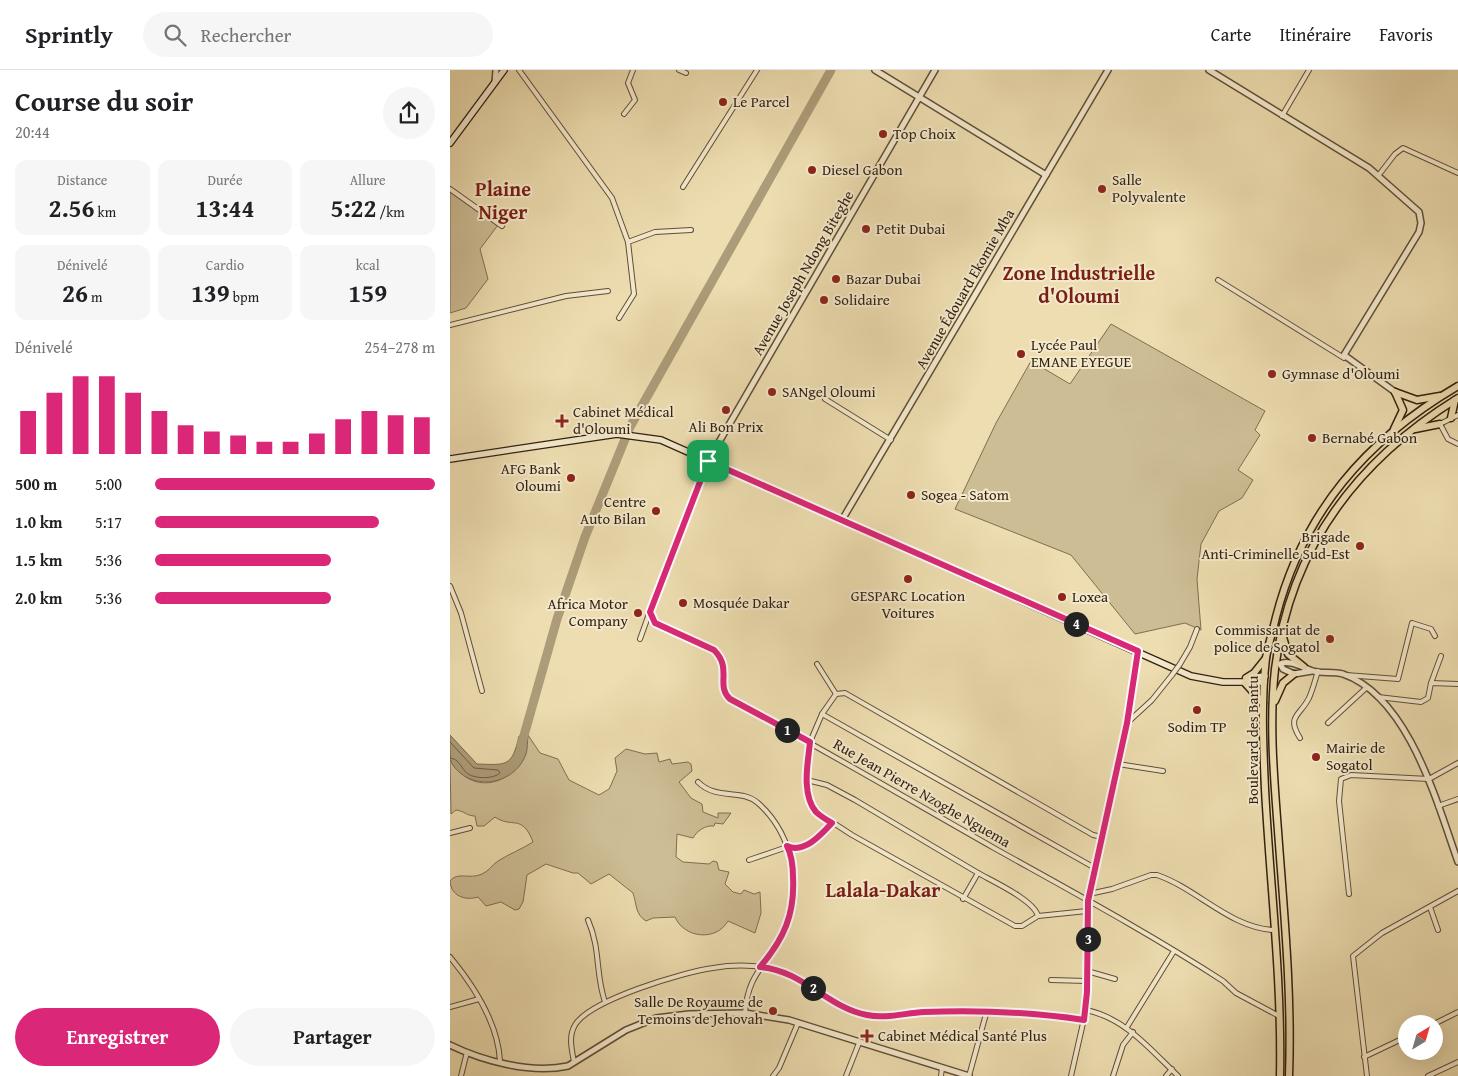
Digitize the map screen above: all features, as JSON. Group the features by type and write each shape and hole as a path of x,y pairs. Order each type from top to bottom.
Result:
{"highway":[{"name":"Boulevard des Bantu","path":"1279,1076 1279,1016 1266,806 1263,703 1266,657 1282,595 1304,538 1340,483 1366,454 1444,394 1458,386"},
{"path":"1395,392 1417,400 1444,394"},
{"path":"1392,433 1403,410 1395,392"},
{"path":"1451,418 1456,399"},
{"name":"Boulevard des Bantu","path":"1288,1076 1290,1038 1287,964 1273,759 1273,706 1276,667 1282,635 1308,556 1332,513 1362,474 1412,430 1456,399"},
{"path":"1412,430 1440,424"},
{"path":"1282,635 1288,654 1304,667"},
{"path":"1263,703 1244,681 1266,657"},
{"path":"1273,706 1283,683 1294,674"}],"main road":[{"path":"450,144 504,70"},
{"path":"450,460 618,434 637,435 661,440 1191,676 1211,681 1264,679"}],"street":[{"path":"495,82 496,70"},
{"path":"519,70 612,198 628,242 634,294 619,318"},
{"path":"624,114 635,100 628,83 634,70"},
{"path":"679,70 686,73"},
{"path":"683,187 757,70"},
{"path":"875,70 1046,175"},
{"name":"Avenue Joseph Ndong Biteghe","path":"708,461 935,70"},
{"name":"Avenue Édouard Ekomie Mba","path":"842,520 1108,70"},
{"path":"1209,70 1358,161 1419,212 1421,226 1412,246 1344,353 1344,358"},
{"path":"1282,116 1309,70"},
{"path":"1378,176 1395,154 1403,148 1458,173"},
{"path":"450,189 502,226"},
{"path":"628,242 655,232 691,230"},
{"path":"1218,280 1395,392"},
{"path":"450,325 566,296 608,291"},
{"path":"825,400 891,440"},
{"path":"1458,415 1440,424 1448,439 1458,444"},
{"path":"640,639 708,461"},
{"path":"450,586 461,613 482,691"},
{"name":"Rue Jean Pierre Nzoghe Nguema","path":"650,612 655,623 714,650 720,656 724,667 724,690 730,699 810,742 1131,924 1223,981 1236,993 1279,1016"},
{"path":"1315,671 1288,662 1280,664 1282,669 1294,674 1315,671 1398,679 1412,623 1431,629 1434,636"},
{"path":"1127,723 1152,700 1172,675 1190,647 1197,629"},
{"path":"1071,1076 1086,1010 1087,911 1089,894 1127,723 1138,651"},
{"path":"1378,697 1425,701 1428,698 1431,683 1441,656"},
{"path":"816,664 836,694"},
{"path":"1300,738 1293,728 1294,718 1309,698 1315,671"},
{"path":"1344,674 1378,697 1401,727 1422,762 1458,862"},
{"path":"1431,683 1458,684"},
{"path":"1328,723 1366,688"},
{"path":"1087,911 1038,916 1022,926 1015,926 963,899 832,823 815,811 810,799 807,780 810,742 822,714 836,694 845,693 894,719 1094,835 1102,837"},
{"path":"822,714 1095,868"},
{"path":"1349,894 1339,802 1341,779 1351,775 1429,779 1458,763"},
{"path":"1118,764 1163,771"},
{"path":"807,780 827,785 855,800 1025,900 1036,908 1038,916"},
{"path":"698,782 711,792 748,798 757,802 787,846 792,865 794,906 782,937 760,967 748,988 745,1013"},
{"path":"1438,806 1458,799"},
{"path":"749,860 787,846 798,849 804,847 832,823"},
{"path":"450,833 470,828"},
{"path":"963,899 978,873"},
{"path":"1089,894 1112,889 1151,875 1158,875 1245,924 1262,930 1274,930"},
{"path":"1368,1076 1364,1057 1353,956 1382,933 1458,891"},
{"path":"1430,907 1438,930"},
{"path":"588,920 597,946 600,987 605,1002"},
{"path":"1127,1027 1174,951"},
{"path":"450,957 479,999 498,1042 500,1061"},
{"path":"574,1062 571,1041 576,1024 605,1002 694,971 730,966 760,967 787,974 842,1006 867,1016 922,1012 1084,1020"},
{"path":"1087,971 1115,979"},
{"path":"1051,980 1087,981"},
{"path":"450,1007 479,999"},
{"path":"1086,1010 1107,1015 1127,1027 1178,1076"},
{"path":"1443,1020 1458,1012"},
{"path":"450,1045 500,1061 540,1068 560,1068 574,1062 626,1030 656,1018 689,1014 745,1013 775,1017 798,1023 969,1076 986,1014"},
{"path":"774,1076 798,1023"},
{"path":"1112,1076 1123,1045 1133,1032"},
{"path":"1364,1057 1398,1041"},
{"path":"846,1076 859,1043"},
{"path":"461,1076 467,1052"},
{"path":"1428,1076 1458,1062"},
{"path":"941,1076 942,1068"},
{"path":"1166,1076 1172,1070"}],"shaded area":[{"path":"450,191 498,225 480,249 488,279 466,308 450,313"},
{"path":"1111,324 1265,411 1255,430 1260,435 1238,470 1253,480 1242,498 1219,511 1201,544 1197,579 1201,630 1185,623 1135,634 1071,555 955,509 996,423 1031,361 1070,384"},
{"path":"528,735 540,753 558,759 569,780 599,795 609,789 617,771 615,758 626,749 645,754 657,753 659,762 670,759 672,764 688,762 691,764 692,771 679,782 691,798 702,804 703,812 718,818 718,813 731,813 723,824 715,823 714,826 704,828 693,838 677,834 676,857 683,862 709,864 713,861 717,862 719,870 729,872 725,884 733,892 741,894 744,890 754,894 760,892 761,913 755,933 728,921 723,928 716,932 700,935 685,929 675,917 653,918 646,921 638,912 633,893 609,874 591,884 578,873 546,864 527,875 523,902 519,909 515,910 501,902 486,906 478,897 464,898 456,894 450,881 453,878 482,874 498,861 533,842 525,828 516,823 507,822 495,817 484,826 477,826 475,816 456,810 451,814 450,760 461,773 473,781 486,783 498,780 509,774 519,764 525,751"}],"water":[{"path":"450,735 477,764 502,764 507,762 514,754 519,736 528,735 527,752 520,765 512,773 490,782 479,781 468,778 459,772 451,762"}],"waterway":[{"path":"521,746 557,619 585,537 630,427 831,70"}],"place":[{"name":"Le Parcel","path":"723,102"},
{"name":"Top Choix","path":"883,134"},
{"name":"Diesel Gabon","path":"812,170"},
{"name":"Salle Polyvalente","path":"1102,189"},
{"name":"Petit Dubai","path":"866,229"},
{"name":"Bazar Dubai","path":"836,279"},
{"name":"Solidaire","path":"824,300"},
{"name":"Lycée Paul EMANE EYEGUE","path":"1021,354"},
{"name":"Gymnase d'Oloumi","path":"1272,374"},
{"name":"SANgel Oloumi","path":"772,392"},
{"name":"Ali Bon Prix","path":"726,410"},
{"name":"Cabinet Médical d'Oloumi","path":"562,421"},
{"name":"Bernabé Gabon","path":"1312,438"},
{"name":"AFG Bank Oloumi","path":"571,478"},
{"name":"Sogea - Satom","path":"911,495"},
{"name":"Centre Auto Bilan","path":"656,511"},
{"name":"Brigade Anti-Criminelle Sud-Est","path":"1360,546"},
{"name":"GESPARC Location Voitures","path":"908,579"},
{"name":"Loxea","path":"1062,597"},
{"name":"Mosquée Dakar","path":"683,603"},
{"name":"Africa Motor Company","path":"638,613"},
{"name":"Commissariat de police de Sogatol","path":"1330,639"},
{"name":"Sodim TP","path":"1197,710"},
{"name":"Mairie de Sogatol","path":"1316,757"},
{"name":"Salle De Royaume de Temoins de Jehovah","path":"773,1011"},
{"name":"Cabinet Médical Santé Plus","path":"867,1036"}],"district":[{"name":"Plaine Niger","path":"503,200"},
{"name":"Zone Industrielle d'Oloumi","path":"1079,284"},
{"name":"Lalala-Dakar","path":"883,890"}],"route":[{"path":"708,461 1138,651 1127,723 1089,894 1087,911 1087,992 1084,1020 1062,1017 945,1012 867,1016 842,1006 806,983 787,974 775,969 760,967 782,937 794,906 792,865 787,846 798,849 804,847 832,823 815,811 810,799 807,777 810,742 725,695 724,662 714,650 652,621 650,612 659,586 708,461"}]}
